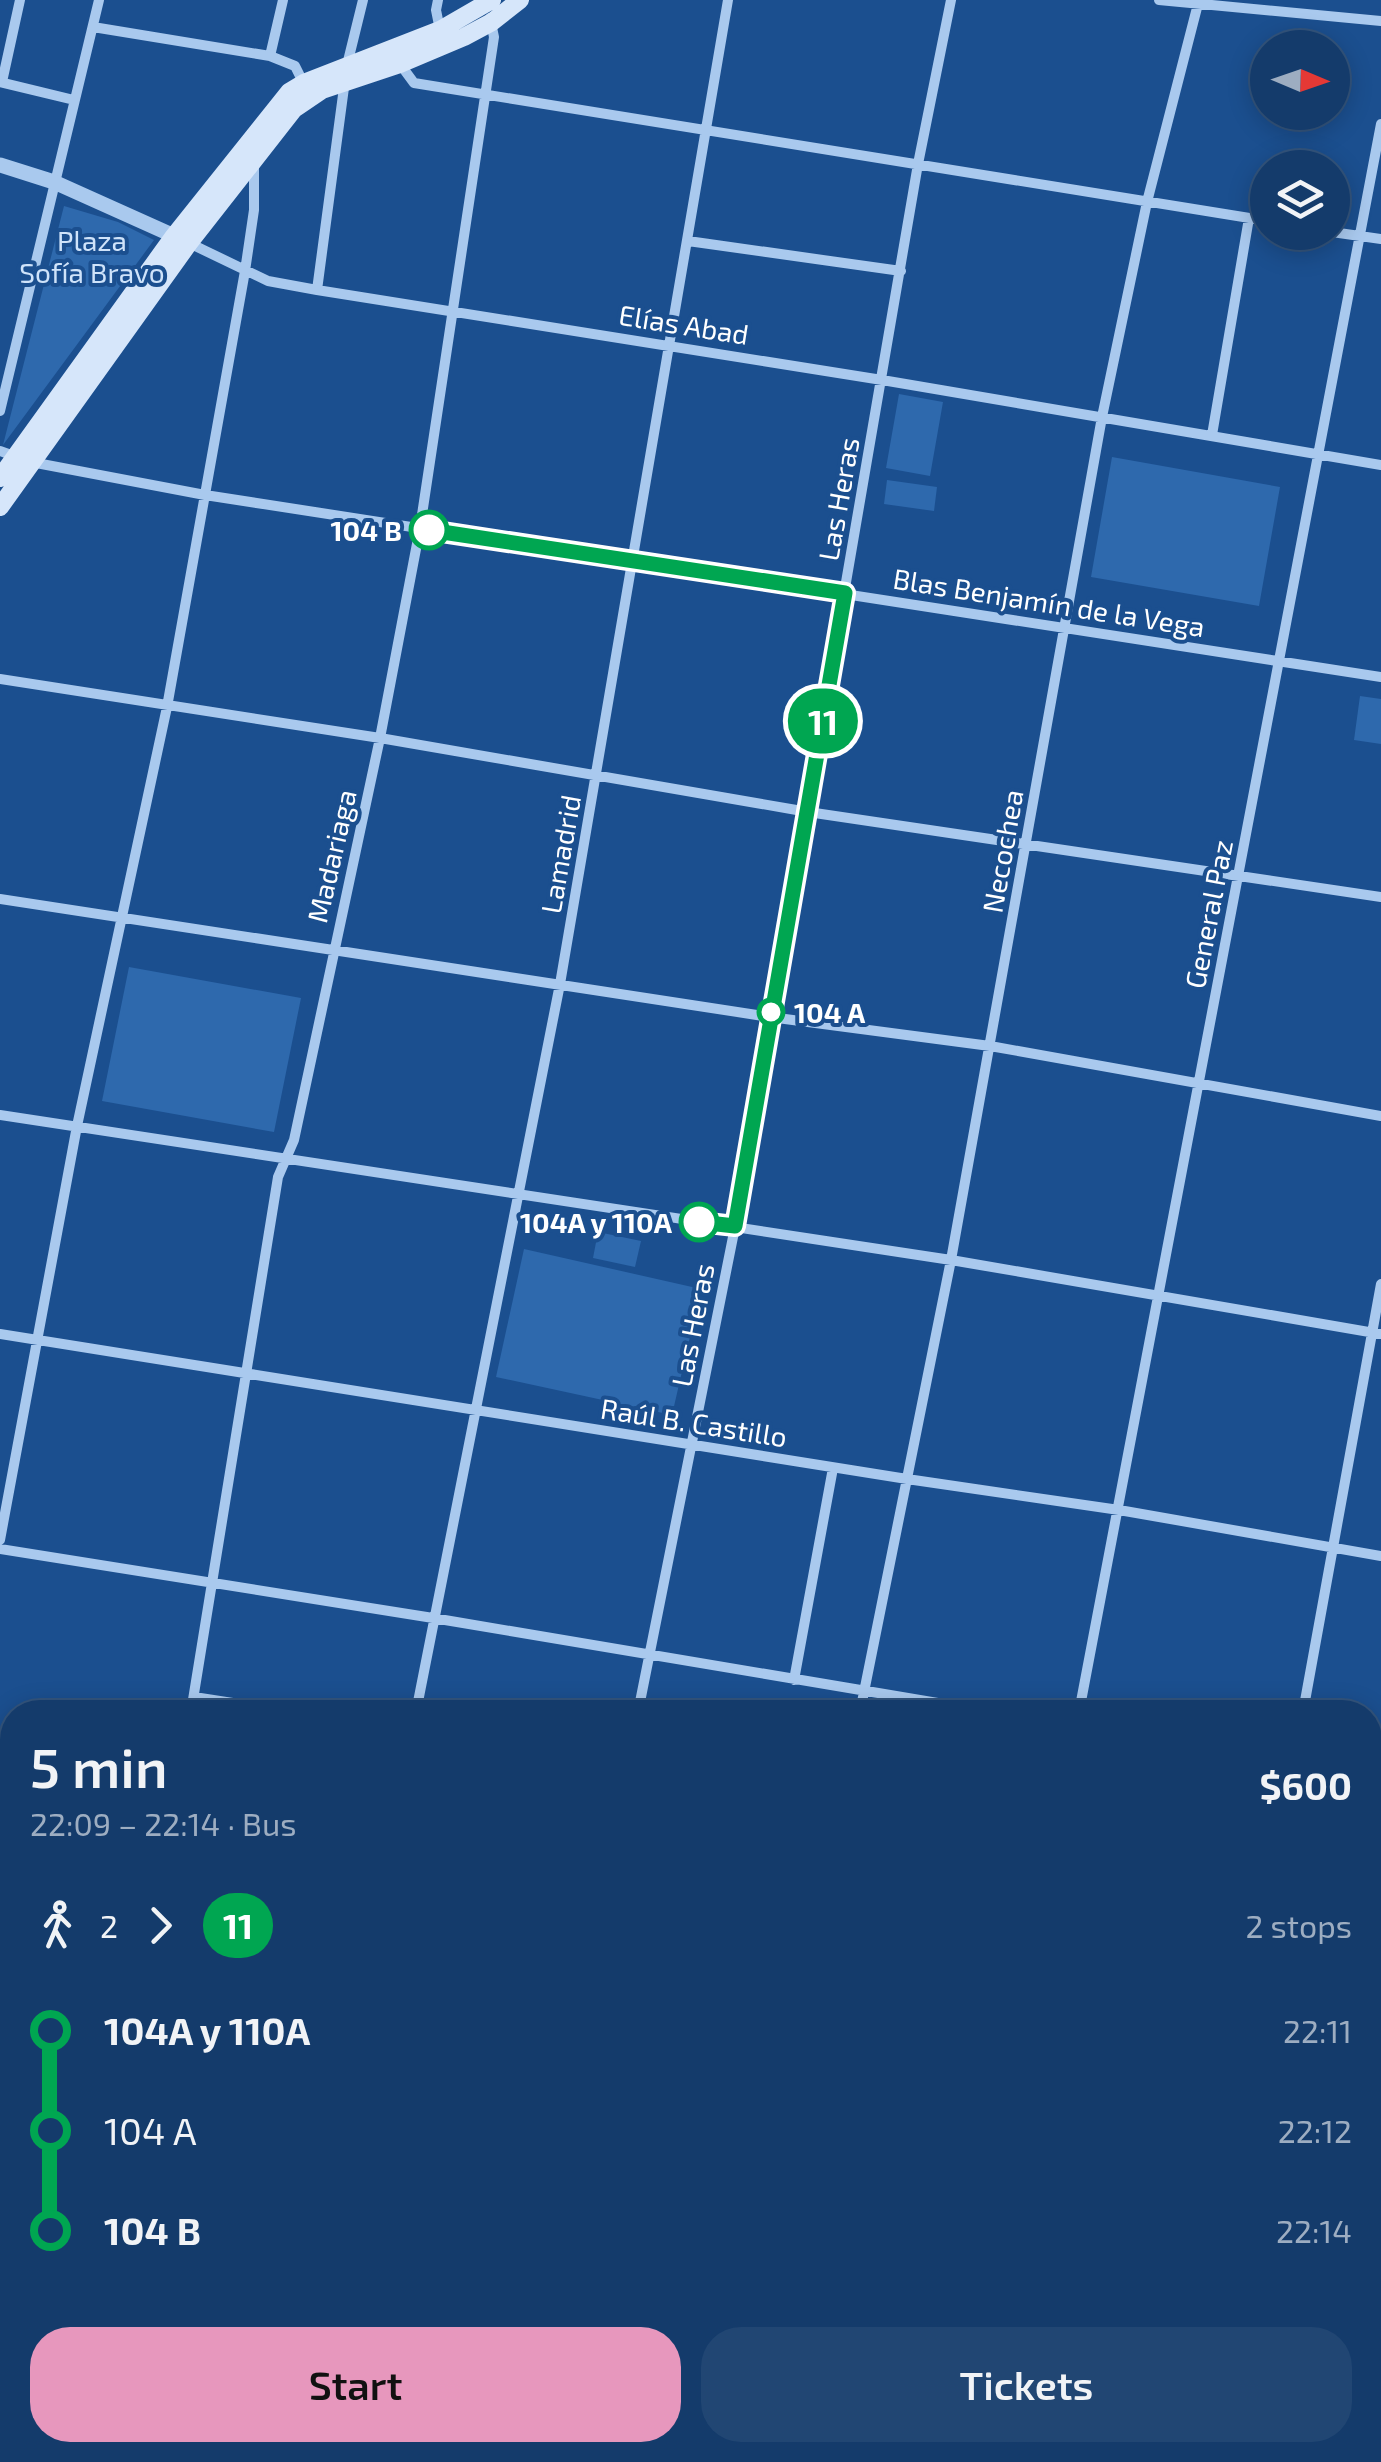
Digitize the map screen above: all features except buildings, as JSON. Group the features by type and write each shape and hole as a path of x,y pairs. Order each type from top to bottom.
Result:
{"main road":[{"path":"398,56 440,30 520,0"},
{"path":"0,478 289,92 306,90 398,56 489,10"},
{"path":"181,240 254,160 306,90"},
{"path":"0,507 16,456"}],"street":[{"path":"20,0 1,82 74,100"},
{"path":"0,411 99,0"},
{"path":"270,56 283,0"},
{"path":"317,290 347,74 363,0"},
{"path":"438,0 440,30"},
{"name":"Lamadrid","path":"418,1700 560,984 728,0"},
{"name":"Las Heras","path":"640,1700 735,1226 918,164 951,0"},
{"path":"1160,0 1381,21"},
{"name":"Necochea","path":"862,1700 990,1046 1102,417 1147,202 1198,3"},
{"name":"Madariaga","path":"194,1700 278,1177 294,1140 380,738 420,528 494,37 489,10"},
{"path":"93,26 270,56 295,66 306,90"},
{"path":"398,56 414,83 1249,218 1212,435"},
{"name":"General Paz","path":"1081,1700 1381,124"},
{"path":"0,1540 77,1126 167,706 246,271 254,210 254,160"},
{"name":"Elías Abad","path":"0,165 54,182 268,280 1381,466"},
{"path":"1350,234 1381,239"},
{"path":"688,241 901,271"},
{"path":"0,353 14,356"},
{"name":"Blas Benjamín de la Vega","path":"16,456 205,494 1381,677"},
{"path":"0,680 380,738 808,812 1381,897"},
{"path":"0,898 770,1017 990,1046 1381,1116"},
{"path":"0,1115 950,1260 1376,1334"},
{"path":"1306,1700 1376,1334 1381,1284"},
{"name":"Raúl B. Castillo","path":"0,1334 906,1480 1120,1510 1381,1556"},
{"path":"0,1441 17,1443"},
{"path":"794,1680 833,1468"},
{"path":"0,1549 915,1700"},
{"path":"194,1697 214,1700"}],"green space":[{"name":"Plaza Sofía Bravo","path":"64,206 118,222 154,240 3,445"},
{"path":"899,394 943,402 930,476 886,468"},
{"path":"1112,457 1280,487 1259,606 1091,577"},
{"path":"887,480 937,487 934,511 884,504"},
{"path":"1360,696 1381,699 1381,744 1354,740"},
{"path":"129,967 301,998 274,1132 102,1101"},
{"path":"598,1232 641,1241 635,1267 593,1258"},
{"path":"524,1249 701,1289 672,1415 496,1377"}],"bus line":[{"name":"11","path":"429,530 845,593 735,1226 699,1222"}],"place":[{"name":"104 B","path":"429,530"},
{"name":"104 A","path":"771,1012"},
{"name":"104A y 110A","path":"699,1222"}]}
